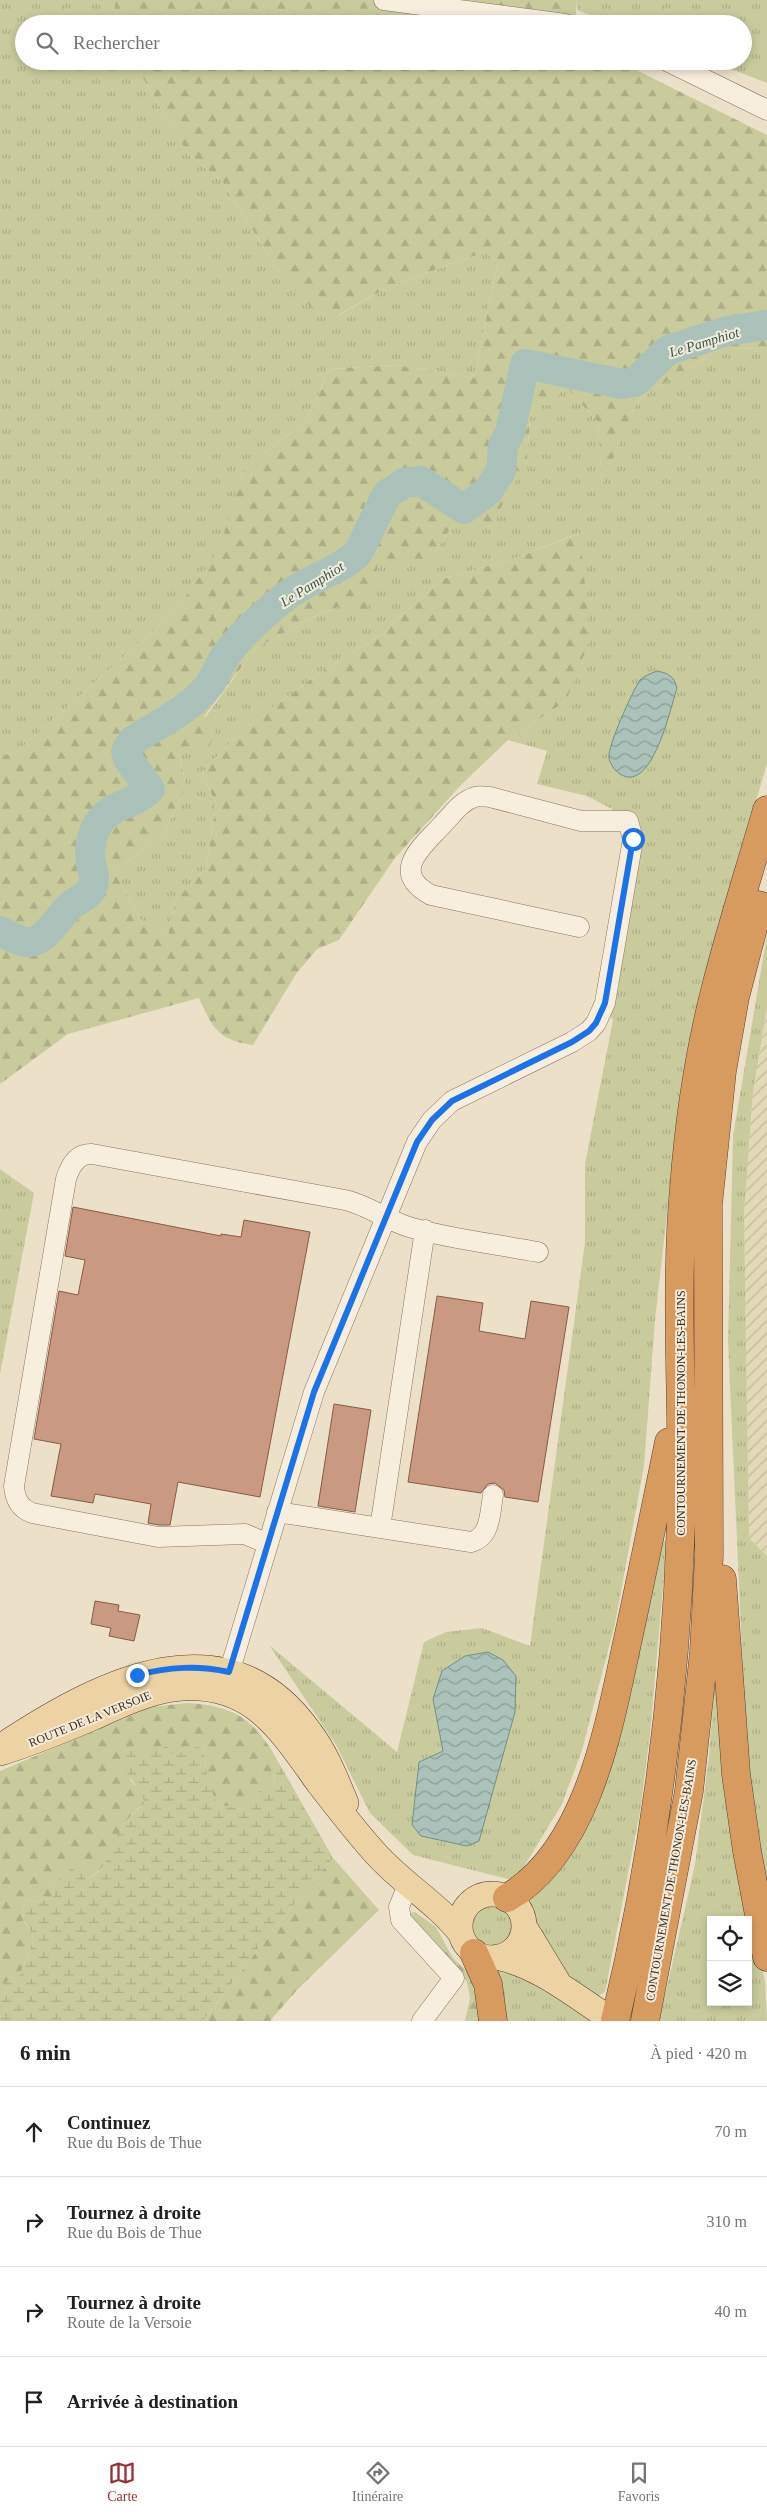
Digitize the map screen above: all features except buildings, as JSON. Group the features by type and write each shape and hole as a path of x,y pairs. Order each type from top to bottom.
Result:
{"highway":[{"name":"CONTOURNEMENT DE THONON-LES-BAINS","path":"615,2021 627,1975 651,1852 672,1685 681,1517 680,1381 683,1192 697,1082 715,989 767,810"},
{"name":"CONTOURNEMENT DE THONON-LES-BAINS","path":"645,2021 689,1791 704,1652 709,1555 710,1448 708,1205 715,1126 735,997 767,876"},
{"path":"494,1897 532,1880 562,1842 580,1807 599,1758 658,1505 680,1381"},
{"path":"710,1448 728,1649 736,1774 746,1851 767,1956"},
{"path":"477,1948 488,1984 493,2021"}],"main road":[{"name":"ROUTE DE LA VERSOIE","path":"0,1747 42,1720 137,1675 183,1666 209,1668 275,1724 383,1862 450,1920 477,1948"},
{"name":"ROUTE DE LA VERSOIE","path":"0,1754 36,1742 160,1691 226,1682"},
{"path":"415,1889 494,1897 518,1907 524,1926 558,1982"},
{"path":"494,1897 470,1902 463,1913 477,1948 519,1962 558,1982 576,1997 615,2021"},
{"path":"477,1948 512,1951 517,1946 524,1926"}],"street":[{"path":"384,0 497,15"},
{"path":"685,70 767,110"},
{"path":"226,1682 314,1392 417,1142 427,1126 444,1107 468,1091 572,1042 596,1023 605,1003 633,844 628,821 582,821 490,797 476,796 462,803 413,856 411,868 414,880 420,889 431,895 579,927"},
{"path":"268,1544 246,1534 158,1536 32,1513 25,1511 17,1500 14,1486 67,1174 78,1158 92,1154 345,1200 363,1205 386,1219 425,1230 538,1252"},
{"path":"380,1528 425,1230"},
{"path":"277,1512 474,1541 486,1531 493,1495"},
{"path":"415,1889 399,1907 401,1920 454,1978 422,2021"}],"shaded area":[{"path":"767,1007 767,1556 749,1538 744,1214 753,1092"}],"green space":[{"path":"0,0 115,0 115,15 15,15 15,70 138,70 188,154 222,181 279,272 339,315 390,286 485,252 498,262 474,378 397,365 330,369 306,421 243,470 220,550 174,612 18,751 0,757"},
{"path":"115,0 577,0 576,15 114,14"},
{"path":"577,0 767,0 767,83 733,70 752,70 752,15 590,15 577,10"},
{"path":"138,70 636,70 767,135 767,349 722,348 638,399 602,485 598,422 565,386 551,404 531,406 527,462 489,528 454,524 426,564 378,564 367,614 345,605 323,612 256,648 204,717 216,731 208,750 179,753 186,787 162,837 114,871 140,919 168,935 175,901 206,868 216,804 202,773 242,730 314,677 378,637 442,579 516,558 580,533 590,639 566,701 508,740 460,786 395,858 339,940 317,949 296,974 253,1045 232,1040 218,1031 208,1018 199,998 68,1034 0,1084 0,757 18,751 174,612 219,550 243,470 306,421 330,369 397,365 474,378 498,262 485,252 390,286 338,315 315,312 279,272 222,181 188,154"},
{"path":"722,348 767,349 767,763 735,876 677,1126 655,1320 644,1466 615,1624 582,1750 562,1804 525,1865 512,1880 413,1855 370,1813 336,1745 269,1645 397,1752 424,1642 446,1632 482,1628 530,1646 585,1242 585,1164 613,1020 597,994 623,838 612,809 587,796 537,784 547,751 508,740 566,701 579,533 516,558 442,579 378,637 314,677 242,730 202,773 216,804 206,868 175,901 168,935 140,919 114,871 162,837 186,787 179,753 256,648 323,612 345,605 378,564 426,564 454,524 527,462 531,406 551,404 565,386 598,422 602,484 638,399","holes":["488,1652 503,1660 467,1846 421,1836 412,1825 419,1762 443,1751 433,1700 465,1656"]},
{"path":"767,935 767,1007 753,1092 744,1214 749,1538 767,1556 767,1893 752,1811 745,1719 728,1341 733,1136"},
{"path":"0,1169 34,1193 0,1374"},
{"path":"662,1540 667,1541 650,1734 640,1812 605,1992 595,1998 563,1972 535,1921 526,1898 549,1872"},
{"path":"717,1647 726,1770 765,1983 767,2021 659,2021 695,1865 709,1756"},
{"path":"188,1703 220,1708 232,1712 253,1726 262,1736 279,1763 274,1769 275,1785 259,1791 254,1801 241,1809 220,1805 209,1784 203,1743 176,1755 139,1749 130,1780 142,1792 145,1803 125,1823 105,1863 94,1875 85,1879 69,1870 54,1883 53,1898 36,1902 26,1899 23,1920 34,1938 20,1975 0,1985 0,1771 151,1707"},
{"path":"203,1743 209,1783 220,1805 241,1809 254,1801 259,1791 275,1784 274,1769 279,1763 333,1858 271,1932 203,2021 0,2021 0,1985 20,1975 34,1938 23,1920 26,1899 36,1902 53,1898 54,1883 69,1870 71,1862 77,1862 83,1868 85,1879 93,1876 103,1866 118,1833 130,1817 145,1803 126,1770 124,1756 127,1747 154,1749 165,1744 173,1755 190,1750"},
{"path":"333,1858 379,1910 297,1990 270,2021 203,2021 271,1932"},
{"path":"492,1903 505,1907 511,1913 515,1926 511,1939 505,1945 492,1949 479,1945 473,1939 469,1926 473,1913 479,1907"},
{"path":"415,1912 436,1927 453,1958 473,1977 482,2021 465,2021 470,1998 467,1982 410,1917 411,1913"},
{"path":"489,1967 512,1968 595,2021 501,2021"}],"water":[{"path":"657,671 670,676 677,688 665,729 651,761 642,772 631,777 620,774 610,763 609,758 609,752 616,731 640,680"},
{"path":"488,1652 503,1660 516,1676 515,1712 479,1841 467,1846 421,1836 412,1825 419,1762 443,1751 433,1699 442,1671 465,1656"}],"waterway":[{"name":"Le Pamphiot","path":"0,931 21,941 35,941 46,934 68,908 90,891 94,882 90,845 98,824 110,812 150,789 128,759 126,751 132,741 173,716 202,694 232,647 254,624 286,596 350,560 358,553 387,494 404,483 421,481 464,509 488,491 501,471 503,446 510,432 525,364 622,384 635,382 668,350 727,331 767,325"}],"route":[{"path":"137,1675 183,1666 229,1672 314,1392 417,1142 437,1114 452,1101 468,1091 572,1042 589,1031 596,1023 605,1003 633,839"}]}
